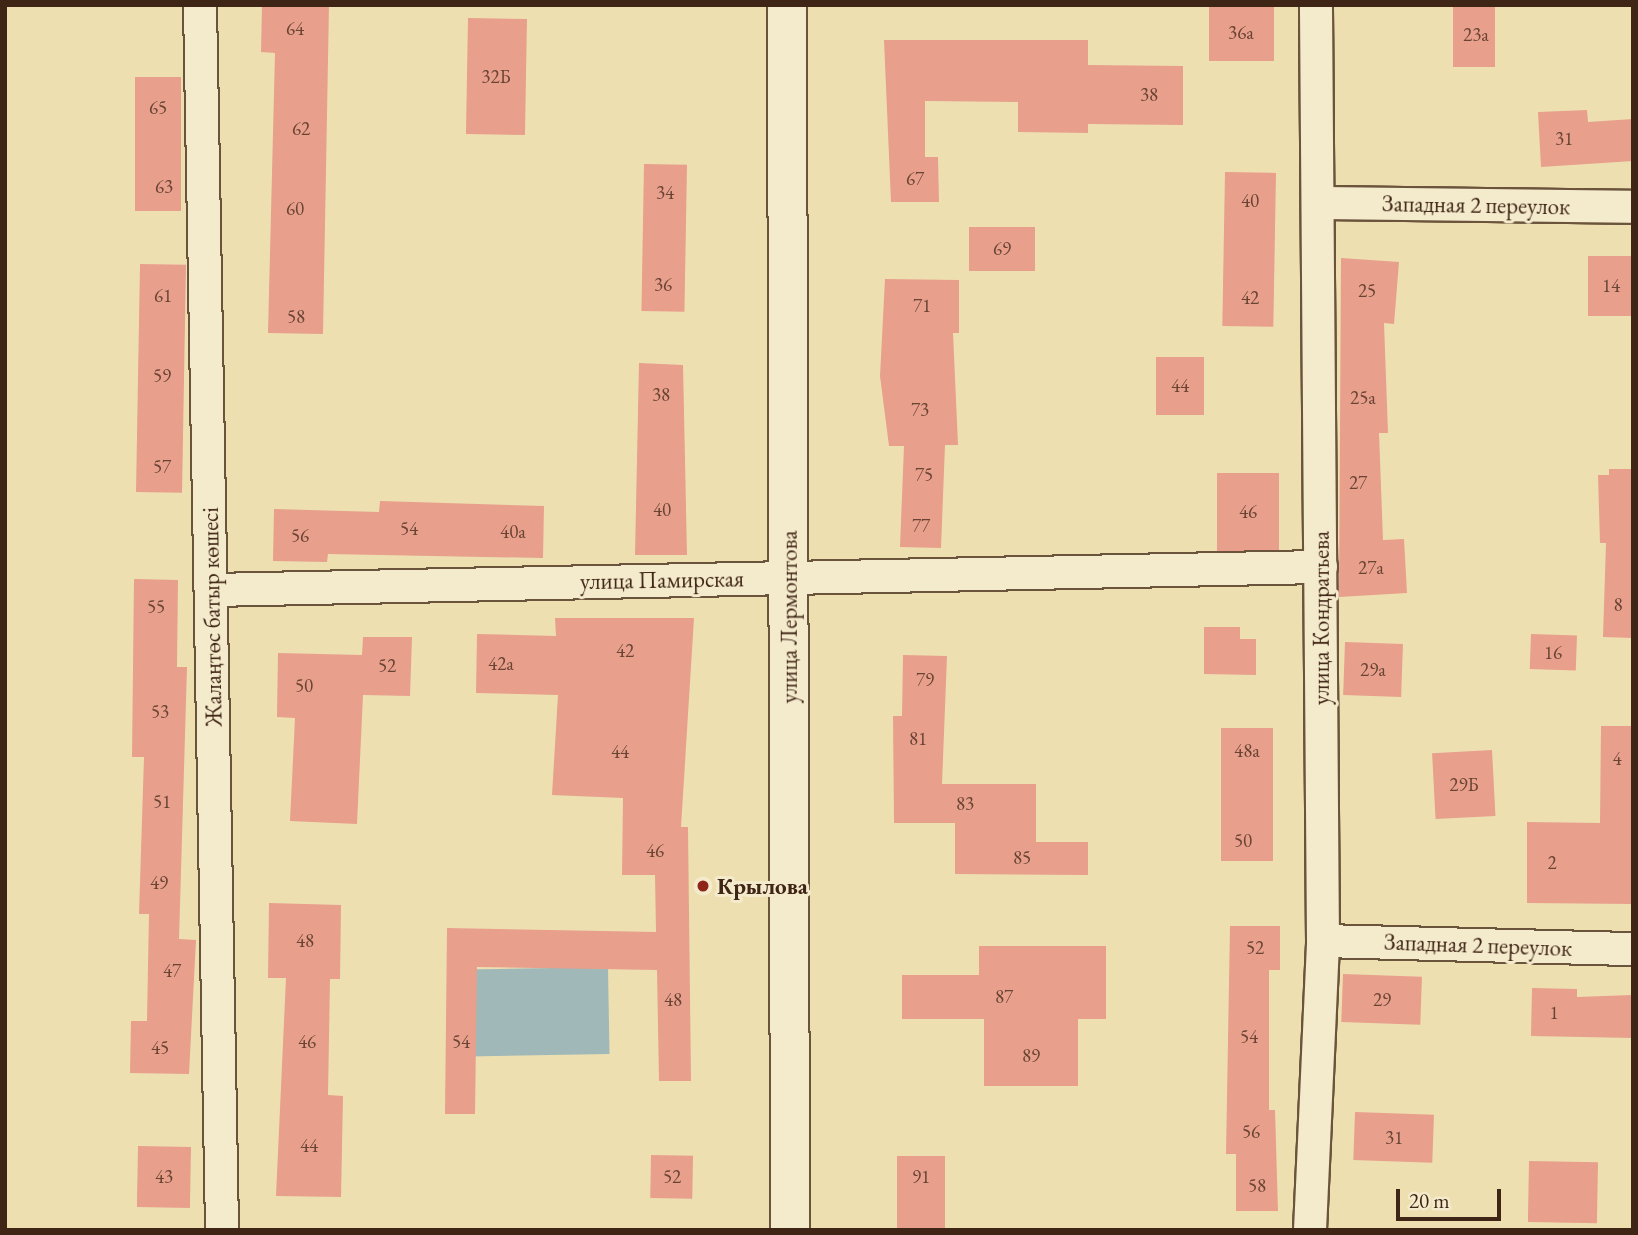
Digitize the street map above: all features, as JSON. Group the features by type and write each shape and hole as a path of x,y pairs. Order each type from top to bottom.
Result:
{"main road":[{"name":"улица Лермонтова","path":"787,5 790,1230"}],"street":[{"name":"Жалаңтөс батыр көшесі","path":"200,5 222,1230"},
{"name":"улица Кондратьева","path":"1310,1230 1323,941 1317,5"},
{"name":"Западная 2 переулок","path":"1319,203 1633,207"},
{"name":"улица Памирская","path":"212,590 1321,567"},
{"name":"Западная 2 переулок","path":"1323,941 1633,949"}],"water":[{"path":"608,967 610,1054 470,1056 468,969"}],"building":[{"path":"262,5 329,5 323,334 268,333 275,53 261,52"},
{"path":"1209,5 1274,5 1274,61 1209,61"},
{"path":"1453,5 1495,5 1495,67 1453,67"},
{"path":"468,18 527,19 525,135 466,134"},
{"path":"884,40 1088,40 1088,65 1183,66 1183,125 1088,124 1088,133 1018,132 1018,102 925,101 925,157 938,157 939,202 891,202"},
{"path":"135,77 181,77 181,211 135,211"},
{"path":"1587,110 1588,122 1633,119 1633,161 1541,167 1538,112"},
{"path":"644,164 687,165 684,312 641,311"},
{"path":"1225,172 1276,173 1273,327 1222,326"},
{"path":"969,227 1035,227 1035,271 969,271"},
{"path":"1588,256 1633,256 1633,316 1588,316"},
{"path":"1341,258 1399,262 1394,324 1384,323 1388,433 1379,433 1383,540 1404,539 1407,593 1339,597"},
{"path":"140,264 186,265 182,493 136,492"},
{"path":"885,279 959,280 959,333 953,333 958,445 945,445 941,548 900,547 904,446 889,446 880,376"},
{"path":"1156,357 1204,357 1204,415 1156,415"},
{"path":"639,363 683,365 687,555 635,555"},
{"path":"1609,469 1633,469 1633,638 1603,637 1606,543 1600,543 1598,475 1609,475"},
{"path":"1217,473 1279,473 1279,551 1217,551"},
{"path":"380,501 544,506 543,558 328,554 327,562 273,561 274,509 379,512"},
{"path":"134,579 178,580 177,667 187,667 179,939 196,940 189,1074 130,1073 131,1021 147,1021 149,914 139,914 144,757 132,757"},
{"path":"555,618 694,618 681,827 688,827 691,1081 659,1081 657,970 477,967 475,1114 445,1114 447,928 656,932 655,875 622,875 623,798 552,795 558,695 476,693 477,634 556,636"},
{"path":"1204,627 1240,627 1240,639 1256,639 1256,675 1204,674"},
{"path":"1531,634 1577,636 1576,671 1530,669"},
{"path":"363,637 412,637 410,696 363,695 357,824 290,821 295,718 277,717 278,653 362,655"},
{"path":"1345,642 1403,644 1401,697 1343,695"},
{"path":"903,655 947,656 942,784 1036,784 1036,842 1088,842 1088,875 955,874 955,823 894,823 893,716 902,716"},
{"path":"1601,726 1633,726 1633,904 1527,903 1527,822 1600,823"},
{"path":"1221,728 1273,728 1273,861 1221,861"},
{"path":"1492,750 1495,816 1436,819 1432,753"},
{"path":"269,903 341,905 340,979 330,979 328,1095 343,1096 341,1197 276,1196 286,978 268,978"},
{"path":"1230,926 1280,926 1280,970 1269,970 1269,1110 1275,1110 1278,1211 1236,1211 1236,1154 1226,1154"},
{"path":"979,946 1106,946 1106,1019 1078,1019 1078,1086 984,1086 984,1019 902,1019 902,975 979,975"},
{"path":"1343,974 1422,977 1420,1025 1341,1022"},
{"path":"1532,988 1577,989 1577,997 1633,995 1633,1038 1531,1036"},
{"path":"1355,1112 1434,1115 1432,1163 1353,1160"},
{"path":"138,1146 191,1147 190,1208 137,1207"},
{"path":"651,1155 693,1156 692,1199 650,1198"},
{"path":"897,1156 945,1156 945,1230 897,1230"},
{"path":"1529,1161 1598,1162 1597,1223 1528,1222"}],"place":[{"name":"Крылова","path":"703,886"}]}
